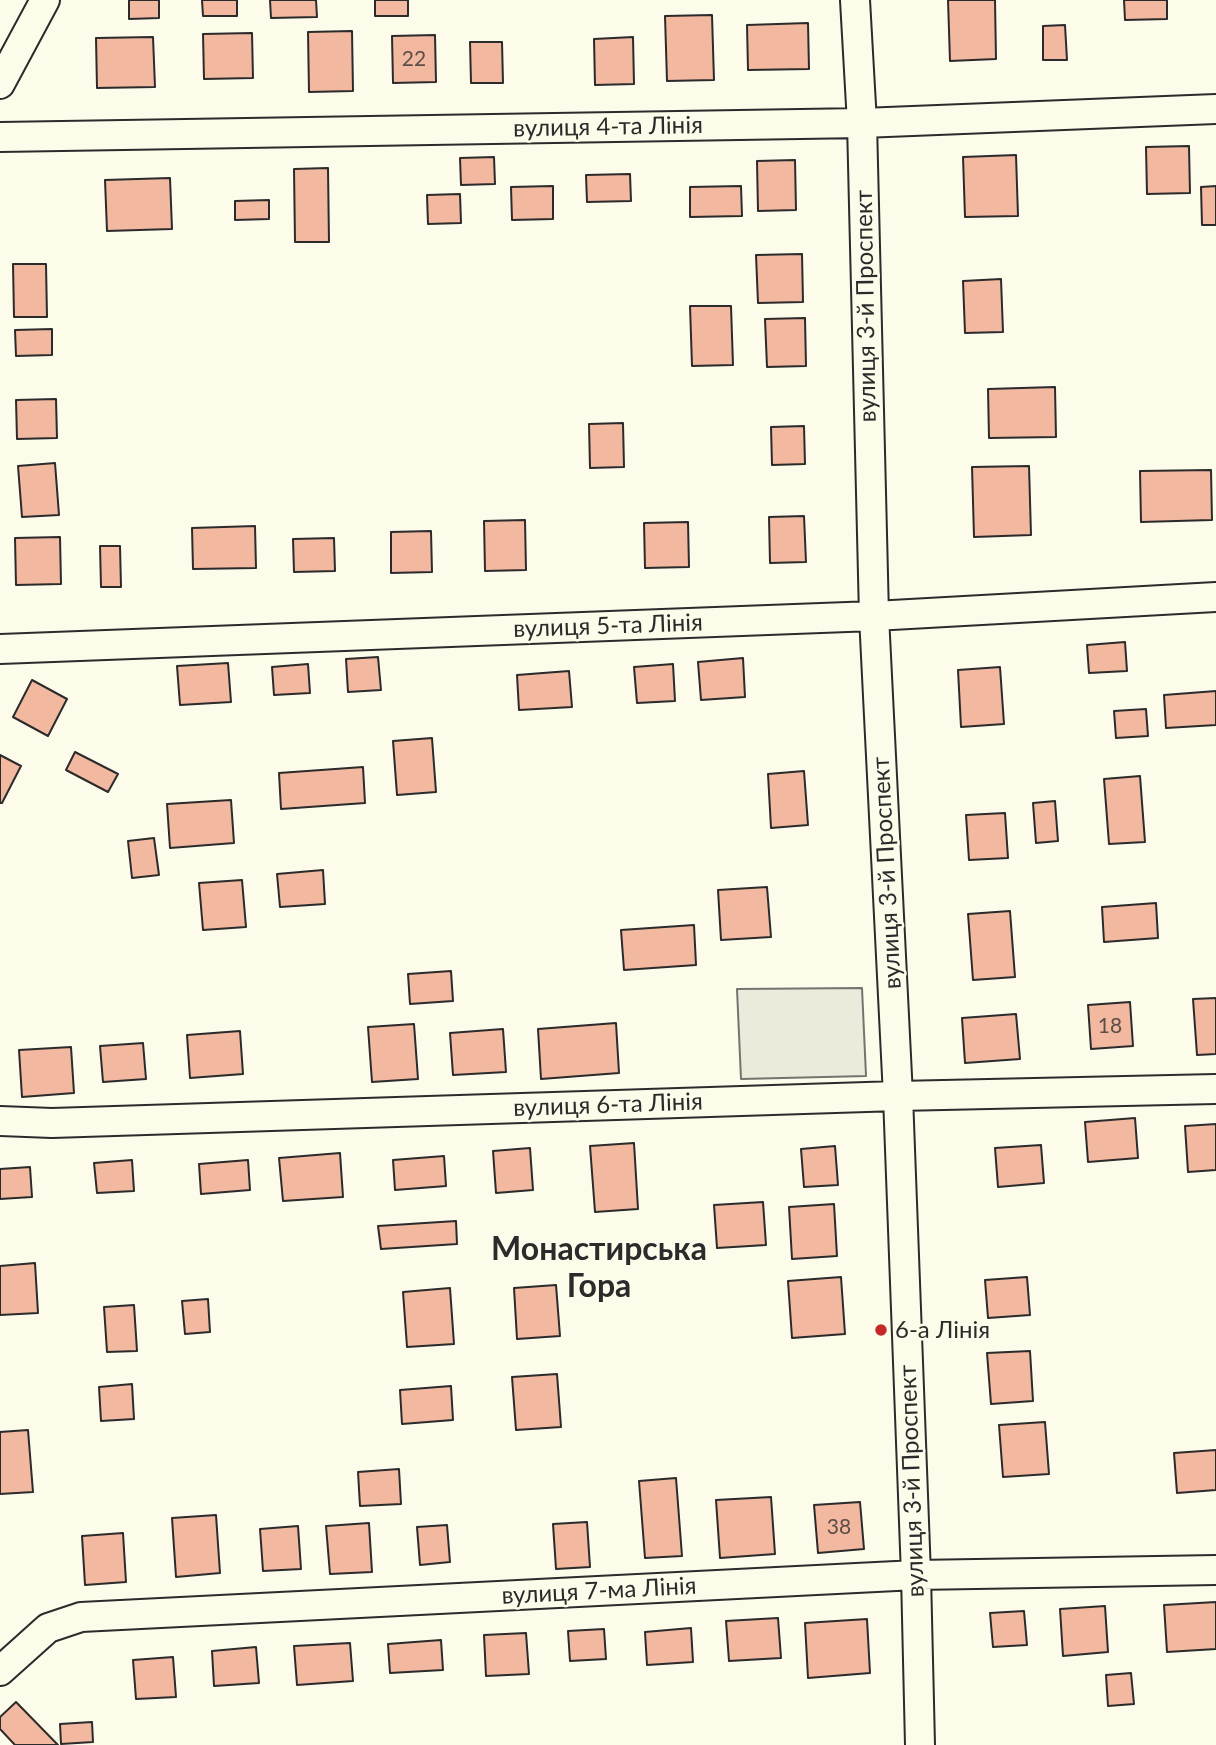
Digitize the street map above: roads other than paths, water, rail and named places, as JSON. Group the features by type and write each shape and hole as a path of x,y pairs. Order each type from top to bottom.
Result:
{"street":[{"path":"0,84 45,0"},
{"name":"вулиця 3-й Проспект","path":"855,0 862,122 874,616 898,1096 920,1745"},
{"name":"вулиця 4-та Лінія","path":"0,137 862,122 1216,108"},
{"name":"вулиця 5-та Лінія","path":"0,649 874,616 1216,597"},
{"name":"вулиця 6-та Лінія","path":"0,1121 52,1123 898,1096 1216,1089"},
{"name":"вулиця 7-ма Лінія","path":"0,1671 48,1628 81,1617 916,1575 1216,1570"}],"place":[{"name":"6-а Лінія","path":"881,1330"}],"district":[{"name":"Монастирська Гора","path":"599,1268"}]}
